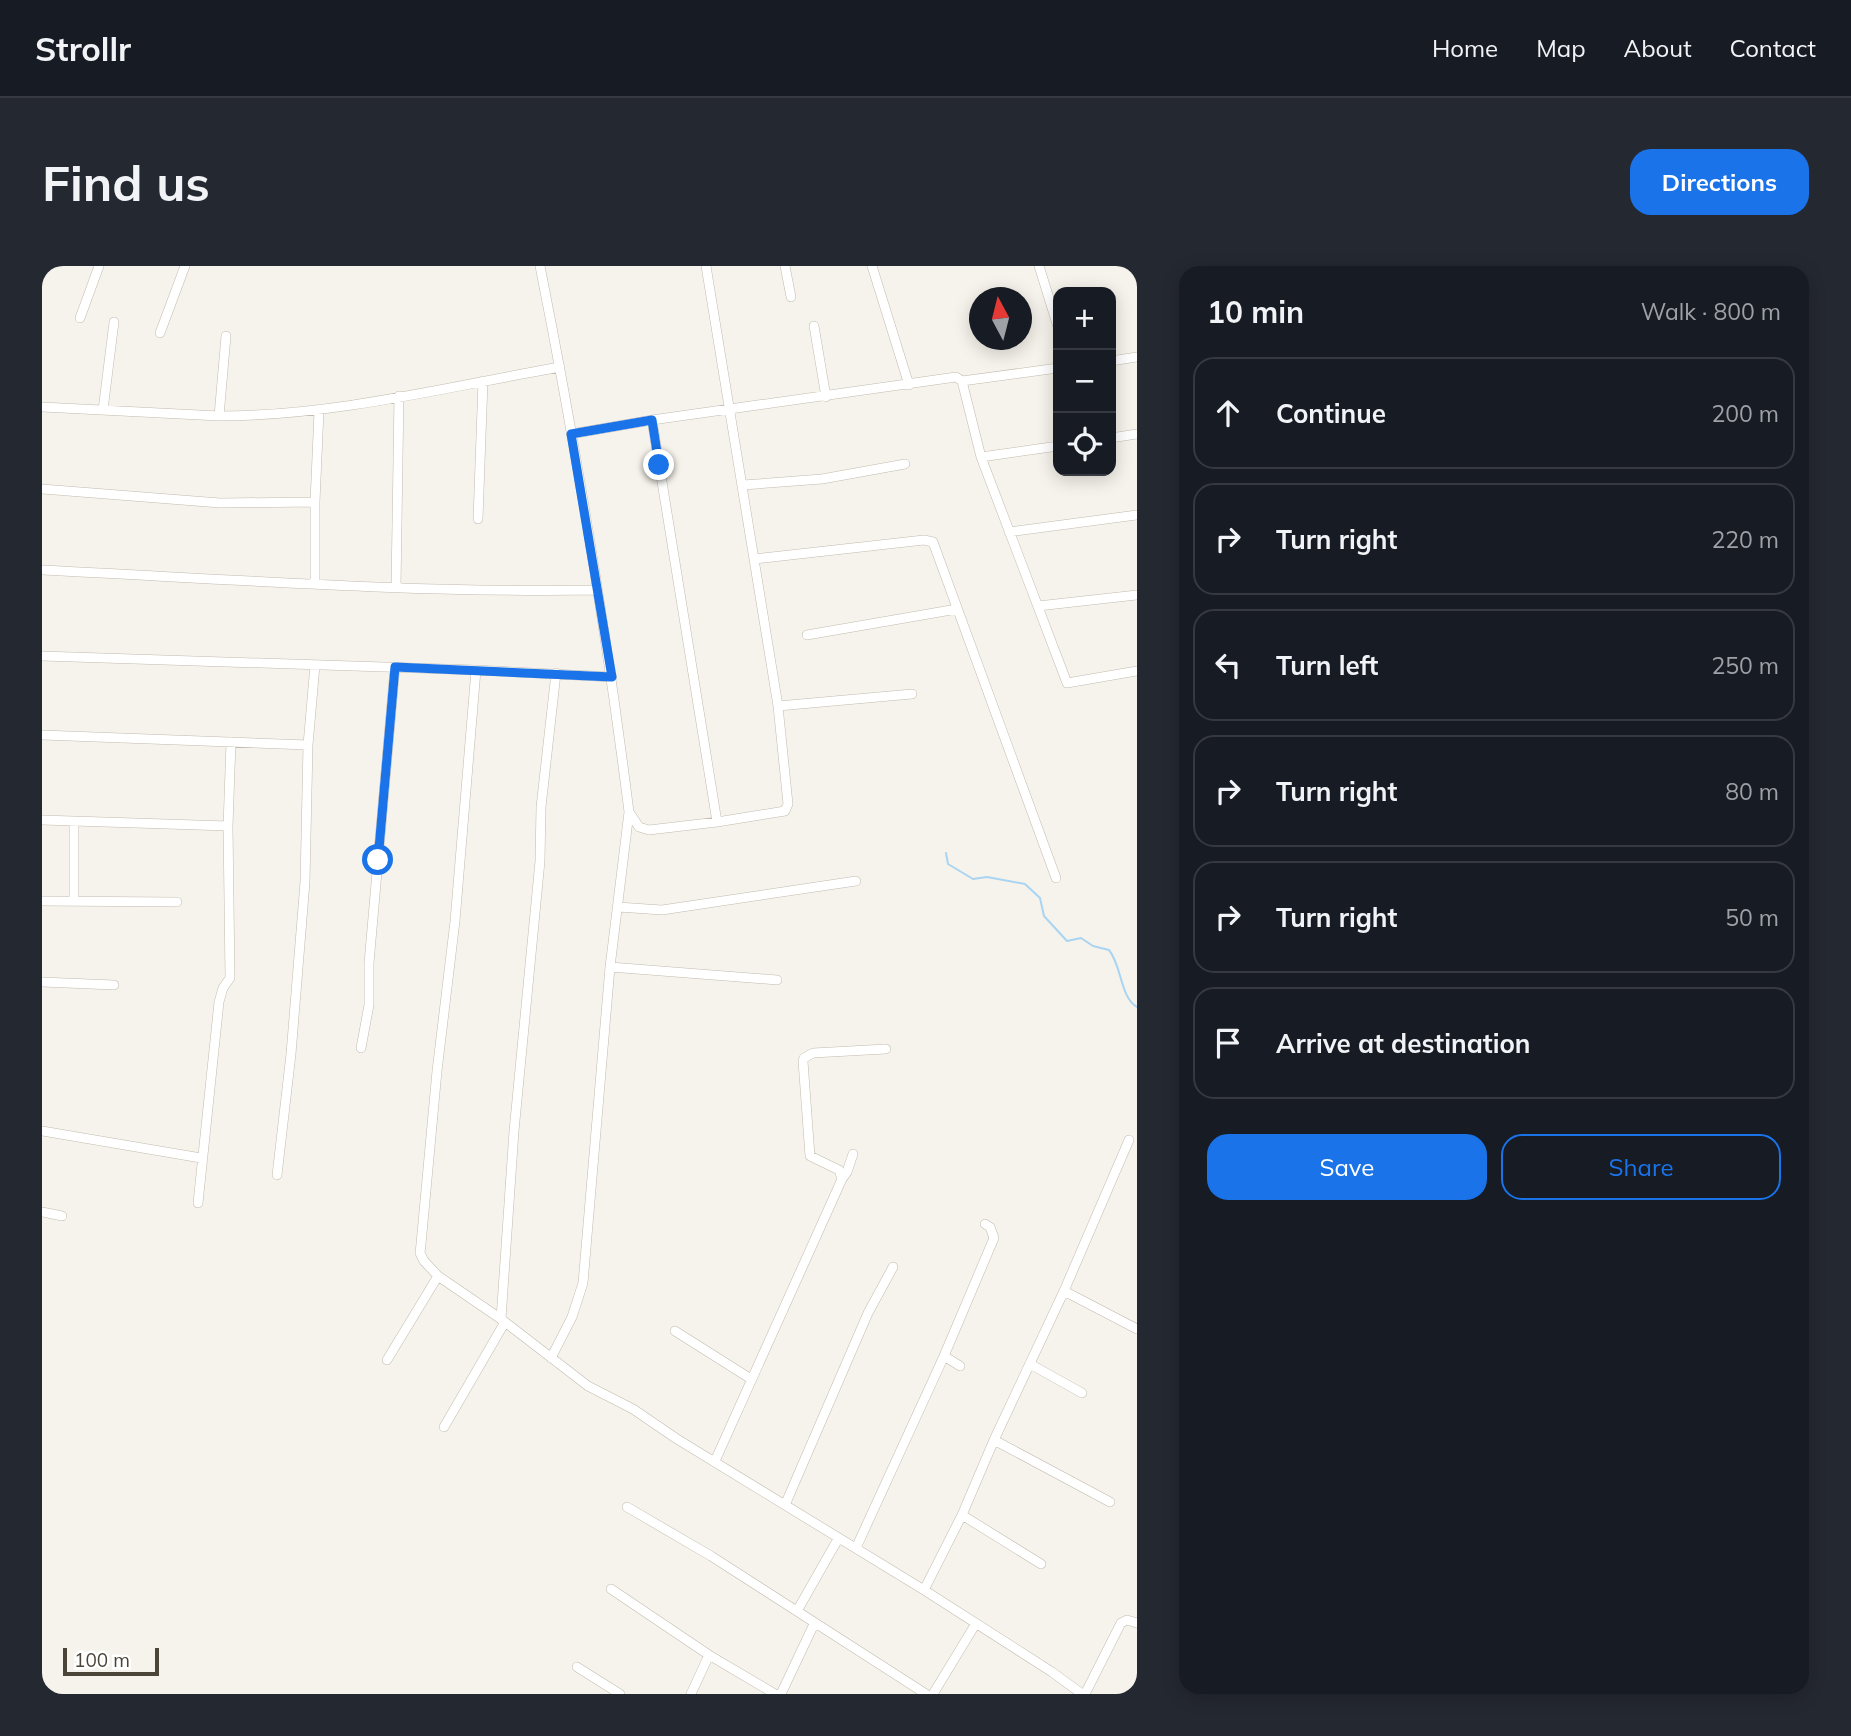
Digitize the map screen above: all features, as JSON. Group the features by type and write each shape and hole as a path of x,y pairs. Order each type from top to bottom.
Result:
{"street":[{"path":"80,318 99,266"},
{"path":"160,333 185,266"},
{"path":"540,266 560,367 612,677 629,812 610,967 583,1283 572,1317 551,1358"},
{"path":"629,812 639,827 649,830 785,811 788,804 778,706 706,266"},
{"path":"785,266 791,297"},
{"path":"872,266 909,385"},
{"path":"1039,266 1053,311"},
{"path":"103,410 114,322"},
{"path":"814,326 826,397"},
{"path":"219,416 226,336"},
{"path":"1116,359 1137,357"},
{"path":"42,407 219,416 319,411 560,367"},
{"path":"571,434 956,377 962,381 1053,369"},
{"path":"478,519 483,381"},
{"path":"962,381 981,457 1067,683 1137,671"},
{"path":"396,587 399,396"},
{"path":"315,583 319,411"},
{"path":"652,420 717,822"},
{"path":"1116,437 1137,434"},
{"path":"981,457 1053,447"},
{"path":"743,485 822,479 905,464"},
{"path":"42,489 220,503 315,502"},
{"path":"1009,532 1137,515"},
{"path":"754,559 928,540 933,542 1056,878"},
{"path":"42,570 396,587 597,590"},
{"path":"1038,606 1137,595"},
{"path":"807,635 957,609"},
{"path":"42,656 612,677"},
{"path":"277,1175 291,1054 305,882 308,745 314,664"},
{"path":"361,1048 369,1005 369,963 395,667"},
{"path":"476,670 455,921 437,1071 420,1253 438,1276 503,1320 588,1386 633,1409 838,1539 924,1590 1083,1694 1121,1623 1127,1620 1137,1623"},
{"path":"444,1427 503,1320 516,1119 540,861 544,769 555,673"},
{"path":"778,706 912,694"},
{"path":"42,736 308,745"},
{"path":"198,1203 219,1002 223,988 230,978 231,742"},
{"path":"42,820 229,827"},
{"path":"74,822 74,901"},
{"path":"618,908 662,910 856,881"},
{"path":"42,901 177,902"},
{"path":"610,967 776,980"},
{"path":"42,982 114,985"},
{"path":"842,1179 839,1170 810,1156 804,1058 813,1053 886,1048"},
{"path":"42,1131 201,1158"},
{"path":"924,1590 962,1514 1064,1291 1129,1140"},
{"path":"715,1461 853,1154"},
{"path":"42,1212 62,1216"},
{"path":"856,1548 944,1356 994,1238 990,1227 985,1224"},
{"path":"785,1505 868,1314 893,1268"},
{"path":"387,1360 438,1276"},
{"path":"1064,1291 1137,1329"},
{"path":"676,1331 751,1379"},
{"path":"944,1356 960,1366"},
{"path":"1030,1364 1082,1394"},
{"path":"994,1440 1110,1503"},
{"path":"627,1507 711,1556 926,1694"},
{"path":"962,1514 1041,1564"},
{"path":"797,1611 838,1539"},
{"path":"611,1589 709,1656 775,1694"},
{"path":"781,1694 814,1624"},
{"path":"933,1694 975,1625"},
{"path":"691,1694 709,1656"},
{"path":"577,1667 620,1694"}],"waterway":[{"path":"946,853 948,864 973,879 987,877 1025,884 1040,898 1044,916 1067,941 1081,938 1093,946 1109,950 1127,996 1137,1007"}],"route":[{"path":"378,860 395,667 612,677 571,434 652,420 659,465"}]}
